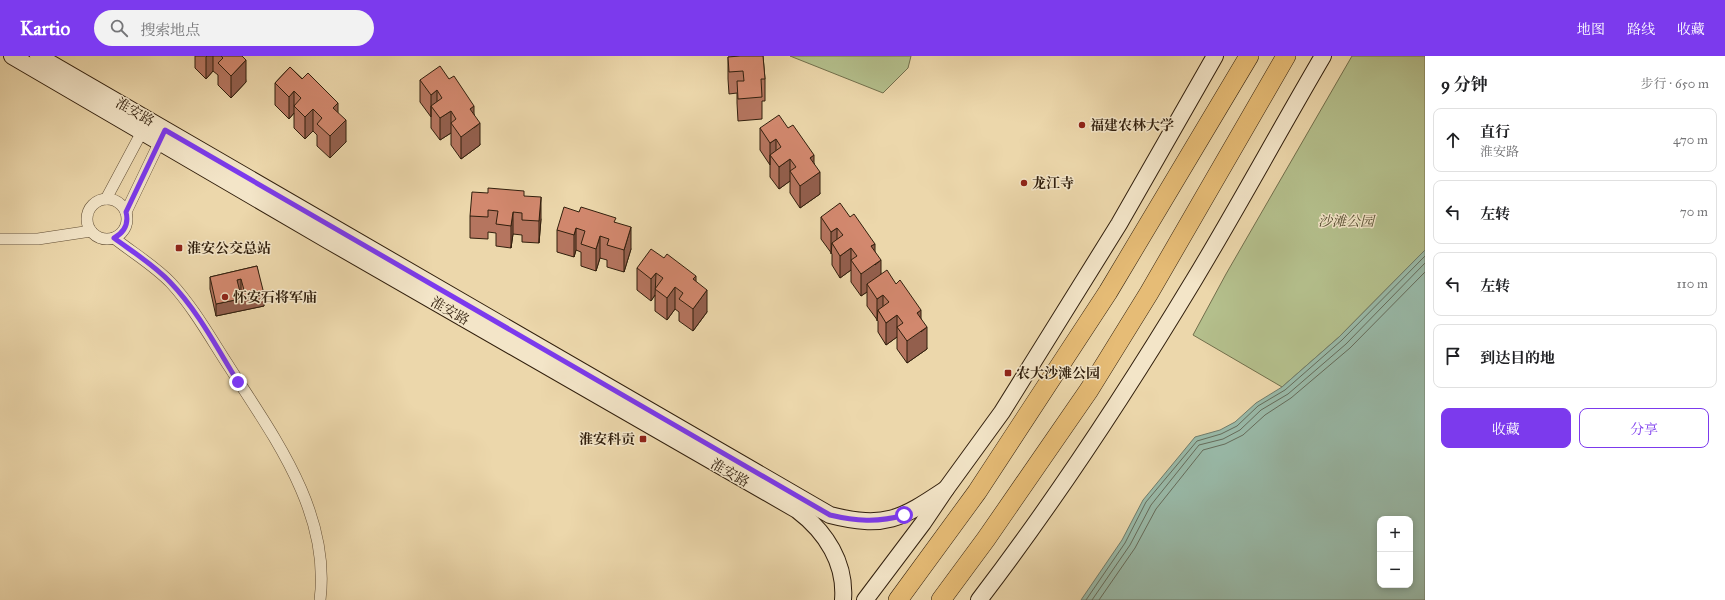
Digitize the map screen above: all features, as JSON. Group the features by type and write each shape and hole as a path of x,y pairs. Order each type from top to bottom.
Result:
{"highway":[{"path":"898,600 977,492 1108,292 1249,56"},
{"path":"941,600 986,539 1089,390 1149,293 1286,56"}],"main road":[{"name":"淮安路","path":"12,56 162,135 830,515 857,521 889,520 914,510 946,489"},
{"name":"淮安路","path":"38,56 145,126"},
{"path":"865,600 981,443 1014,392 1118,224 1215,56"},
{"path":"979,600 1050,504 1127,389 1195,279 1323,56"},
{"name":"淮安路","path":"162,135 350,253 797,510 809,519 833,551 841,567 844,590 843,600"}],"street":[{"path":"106,199 145,126"},
{"path":"126,212 162,135"},
{"path":"114,238 124,230 127,218 126,212 117,202 106,199 98,202 89,212 88,218 91,231 101,238 114,238 163,276 188,304 289,464 306,500 316,533 320,555 320,600"},
{"path":"0,240 38,239 91,231"}],"green space":[{"path":"790,56 911,56 908,68 883,93"},
{"name":"沙滩公园","path":"1352,56 1425,56 1425,250 1339,337 1282,387 1193,335 1226,274"}],"water":[{"path":"1425,250 1425,600 1081,600 1122,540 1143,500 1195,437 1220,430 1235,422 1256,403 1282,387 1339,337"}],"building":[{"path":"221,56 242,56 246,60 231,76 218,63 223,58"},
{"path":"763,56 765,79 761,79 762,97 738,99 737,81 744,81 743,71 729,72 728,57"},
{"path":"440,66 449,79 454,76 474,106 470,109 480,123 461,137 451,123 456,119 451,111 440,118 431,106 442,98 437,90 431,95 420,80"},
{"path":"290,67 302,79 308,73 338,103 333,108 346,120 330,136 317,124 322,118 313,109 305,117 294,106 301,98 294,91 289,97 275,83"},
{"path":"779,115 788,128 793,125 814,155 810,158 820,172 800,186 790,171 796,167 790,159 779,167 770,155 781,147 776,139 770,143 760,128"},
{"path":"488,188 524,191 524,196 541,197 539,221 522,220 522,213 513,212 511,226 496,224 498,211 488,210 488,217 470,216 472,192 488,193"},
{"path":"840,203 850,217 854,214 875,244 871,246 881,260 861,274 851,260 857,256 851,248 840,256 832,243 843,235 837,228 831,232 821,217"},
{"path":"564,207 579,212 581,207 616,218 614,222 631,227 624,250 607,245 609,239 600,236 596,249 581,244 585,231 576,228 574,235 557,230"},
{"path":"651,249 664,258 667,254 696,276 693,279 707,290 693,309 679,299 683,293 675,287 667,298 655,289 663,278 656,273 651,279 637,268"},
{"path":"257,266 264,294 216,304 210,277","holes":["241,279 244,290 240,292 237,280"]},
{"path":"887,270 896,284 900,280 921,310 917,313 927,327 907,341 897,327 903,323 897,315 886,323 878,310 889,302 883,295 877,299 867,284"}],"place":[{"name":"福建农林大学","path":"1082,125"},
{"name":"龙江寺","path":"1024,183"},
{"name":"淮安公交总站","path":"179,248"},
{"name":"怀安石将军庙","path":"225,297"},
{"name":"农大沙滩公园","path":"1008,373"},
{"name":"淮安科贡","path":"643,439"}],"route":[{"path":"238,382 188,304 171,283 154,268 114,238 120,235 127,224 126,212 165,130 830,515 857,521 874,521 889,520 904,515"}]}
